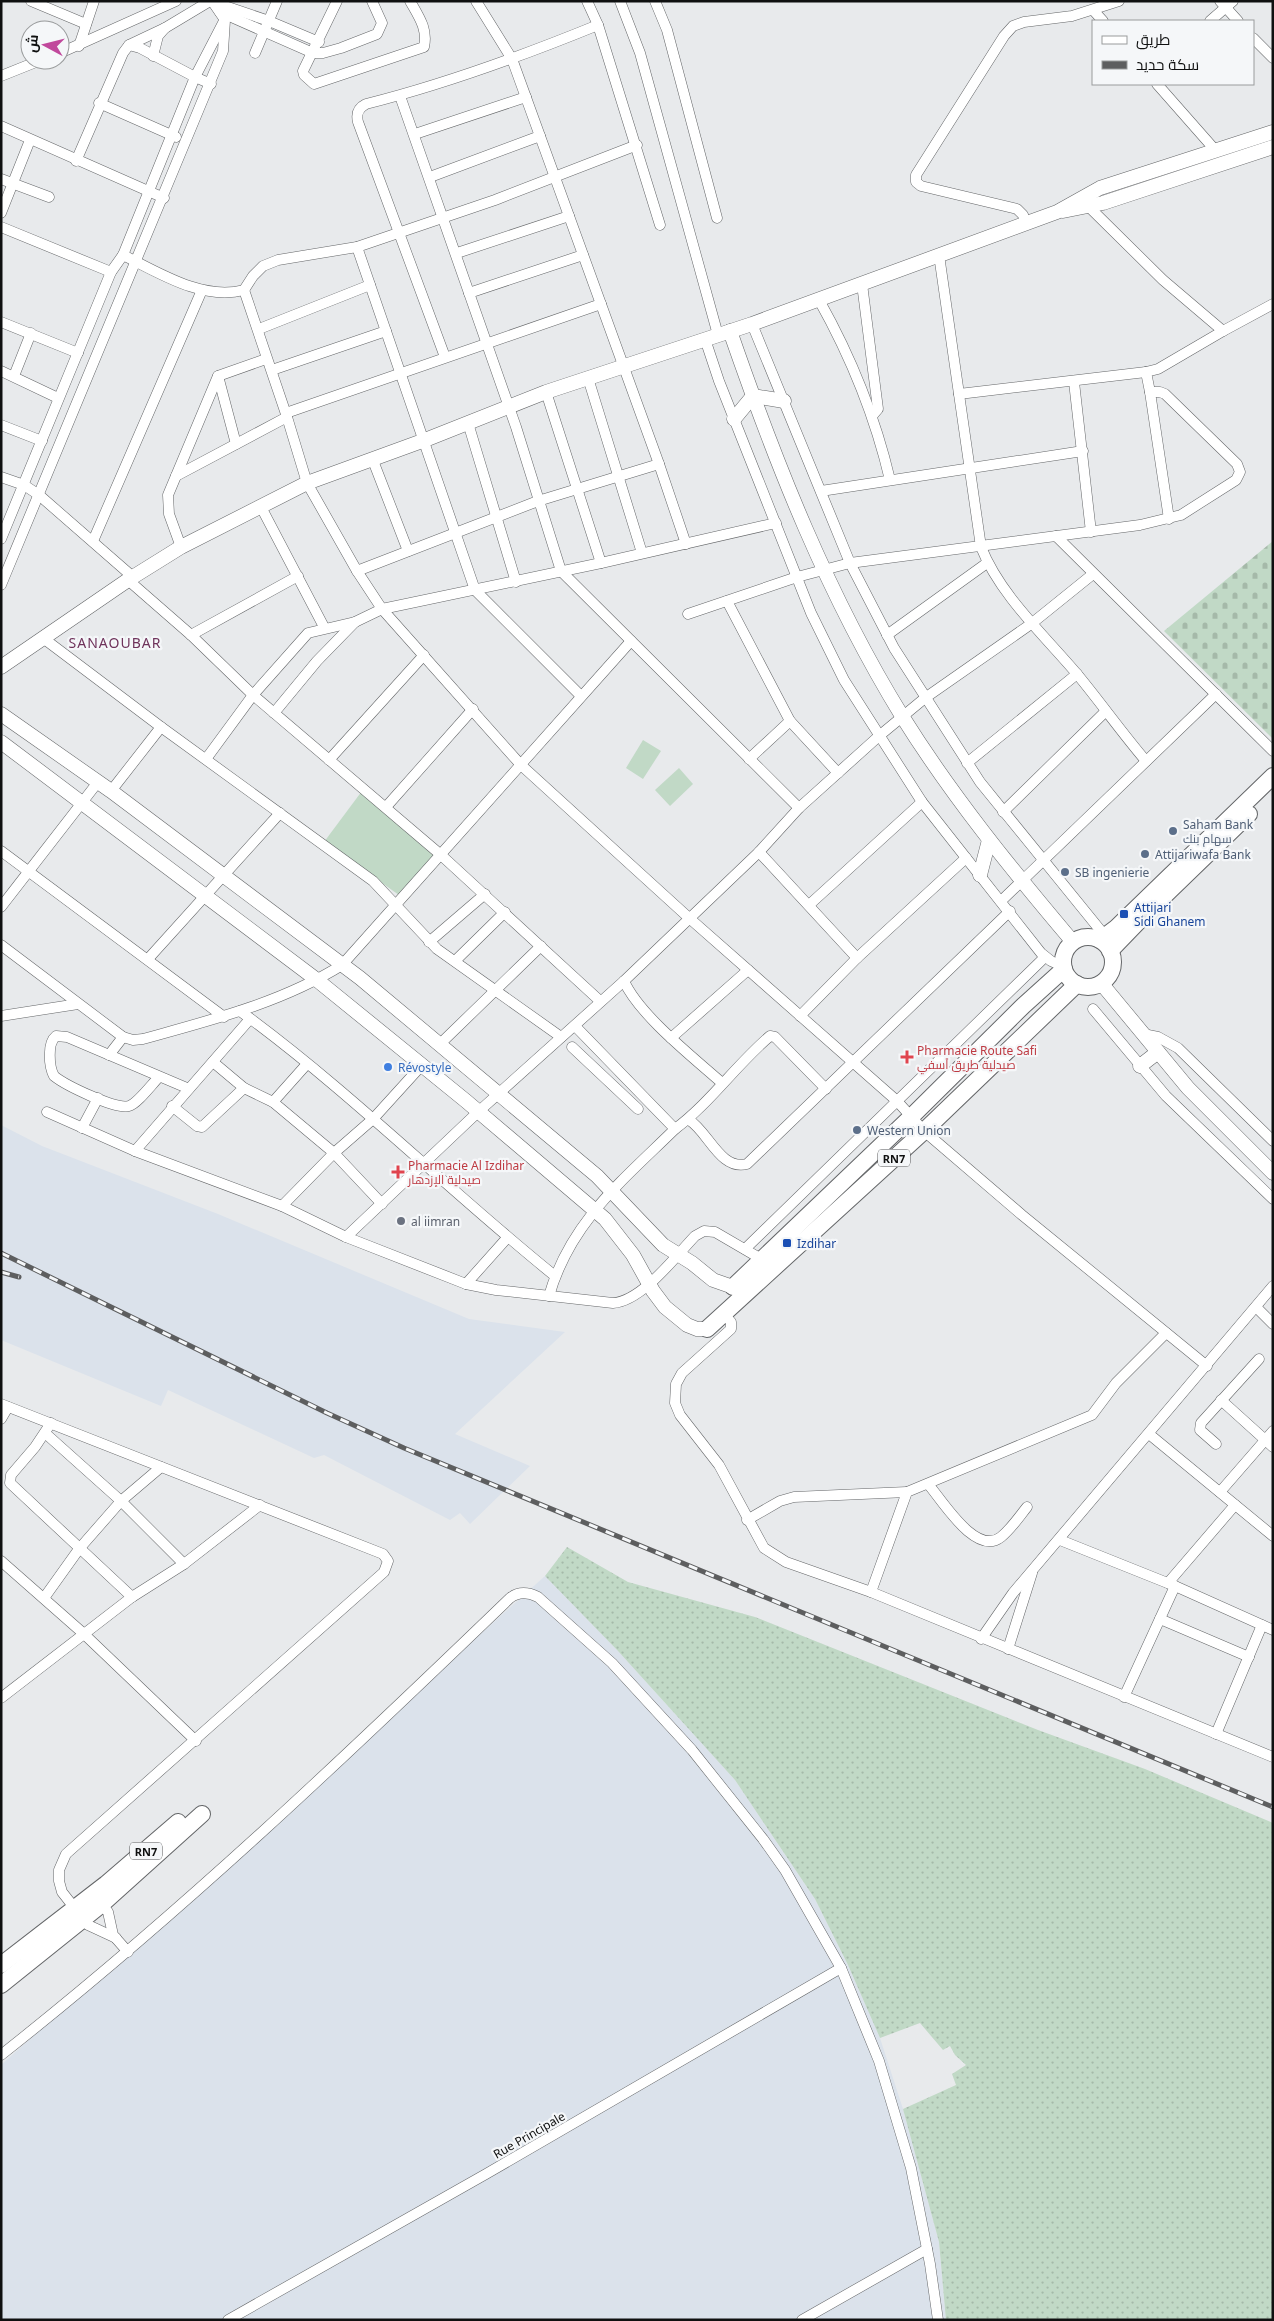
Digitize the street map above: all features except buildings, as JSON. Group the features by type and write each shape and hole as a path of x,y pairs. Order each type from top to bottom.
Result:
{"main road":[{"path":"1105,942 1273,776"},
{"path":"1105,942 1273,790"},
{"path":"1086,937 1105,942 1111,969 1101,982 1086,986 1077,984 1069,978 1064,968 1064,956 1073,942 1086,937"},
{"name":"RN7","path":"733,1287 912,1116 1022,1006 1064,968"},
{"name":"RN7","path":"707,1329 924,1131 1077,984"},
{"name":"RN7","path":"1,1965 98,1899 199,1810"},
{"name":"RN7","path":"1,1985 78,1914"}],"street":[{"path":"31,1 86,24"},
{"path":"79,46 94,1"},
{"path":"70,49 176,1"},
{"path":"255,53 277,1"},
{"path":"337,1 304,73 317,85 424,47 425,30 410,1"},
{"path":"212,2 222,16 313,53 323,53 377,34 381,29 382,23 372,1"},
{"path":"476,1 512,59 659,464 686,544"},
{"path":"587,1 598,25 637,145 660,225"},
{"path":"620,1 637,45 718,335 734,419 829,651 879,736 922,802 1045,957 1064,968"},
{"path":"655,1 667,30 717,218"},
{"path":"1026,223 1023,215 1017,209 921,186 916,182 916,174 1009,31 1024,22 1061,18 1119,1"},
{"path":"76,160 99,103 117,64 129,45 212,2 268,21 319,42"},
{"path":"1211,20 1227,4 1237,20"},
{"path":"1093,10 1102,20"},
{"path":"2,535 111,272 123,255 195,77 222,16"},
{"path":"1,585 164,198 186,138 211,84 223,51 222,16"},
{"path":"445,357 398,233 357,116 361,107 366,104 448,82 598,25"},
{"path":"153,56 158,36 165,28"},
{"path":"1254,39 1273,58"},
{"path":"129,45 140,48 211,84"},
{"path":"1,76 20,68"},
{"path":"1159,85 1216,151"},
{"path":"400,96 415,134 509,407 561,571 799,808"},
{"path":"415,134 526,97"},
{"path":"99,103 171,136 186,138"},
{"path":"1,126 164,198"},
{"path":"1085,202 1100,188 1273,132"},
{"path":"430,177 540,136"},
{"path":"1,214 30,140"},
{"path":"123,255 202,290 222,294 244,290 253,276 263,266 278,260 357,247 556,178 637,145"},
{"path":"1,667 130,579 181,547 307,484 546,392 752,324 1085,202 1273,147"},
{"path":"1,179 49,197"},
{"path":"1085,202 1163,280 1223,331"},
{"path":"457,254 569,216"},
{"path":"1,226 111,272"},
{"path":"357,247 425,440 475,590 580,695"},
{"path":"469,293 583,255"},
{"path":"939,255 981,547 987,563 1031,624 1077,674 1105,712 1146,761"},
{"path":"862,284 878,410 872,416"},
{"path":"259,329 370,285"},
{"path":"93,541 202,290"},
{"path":"244,290 259,329 266,359 272,370 287,415 307,484 357,571 382,609 521,764 688,917 897,1101 924,1131 1022,1215 1207,1366"},
{"path":"819,300 848,355 872,416 890,480"},
{"path":"176,476 287,415 445,357 601,304"},
{"path":"959,394 1074,382 1146,372 1158,368 1273,304"},
{"path":"1,322 78,353"},
{"path":"752,324 850,563 887,635 967,763 1044,860 1105,942"},
{"path":"272,370 386,331"},
{"path":"14,376 31,333"},
{"path":"718,335 753,396 783,476 824,570 862,645 903,717 989,840 1073,942"},
{"path":"181,547 167,506 168,495 218,376 266,359"},
{"path":"1,371 58,398"},
{"path":"1146,372 1169,519"},
{"path":"218,376 236,444"},
{"path":"588,378 617,478 642,553"},
{"path":"1074,382 1091,532"},
{"path":"546,392 601,563"},
{"path":"688,614 798,577 850,563 1091,532 1181,516 1236,480 1240,472 1236,464 1165,394 1150,392"},
{"path":"753,396 784,401"},
{"path":"734,419 753,396"},
{"path":"468,423 498,517 516,582"},
{"path":"1,424 42,441"},
{"path":"821,491 1083,451"},
{"path":"372,458 408,550"},
{"path":"357,571 538,501 659,464"},
{"path":"1,477 24,485 39,494 93,541 130,579 252,695 441,854 600,1001"},
{"path":"261,507 324,627"},
{"path":"206,759 252,695 308,632 324,627 355,622 382,609 516,582 776,523"},
{"path":"1056,536 1273,751"},
{"path":"887,635 987,563"},
{"path":"346,1237 478,1112 624,981 688,917 759,852 799,808 879,736 925,698 1031,624 1093,574"},
{"path":"191,635 298,576"},
{"path":"727,601 790,722 838,773"},
{"path":"274,713 317,661 355,622"},
{"path":"43,638 161,727 373,881 429,942 561,1037"},
{"path":"1,945 123,1037 142,1040 240,1012 317,980 342,965 580,695 631,641"},
{"path":"329,760 424,655"},
{"path":"967,763 1077,674"},
{"path":"1001,901 1216,694"},
{"path":"386,807 472,709"},
{"path":"1004,812 1105,712"},
{"path":"1,714 111,791 342,965 499,1093 612,1190 657,1240 699,1268 713,1280 733,1287"},
{"path":"749,759 790,722"},
{"path":"111,791 161,727"},
{"path":"1,742 317,980 422,1065 594,1209 624,1243 659,1299 674,1315 692,1327 707,1329"},
{"path":"1,907 98,782"},
{"path":"809,905 922,802"},
{"path":"148,959 280,814"},
{"path":"980,875 989,840"},
{"path":"1,851 224,1017"},
{"path":"759,852 857,958"},
{"path":"800,1016 857,958 966,858"},
{"path":"429,942 485,894"},
{"path":"689,1120 723,1158 740,1166 747,1164 1010,911"},
{"path":"455,961 505,912"},
{"path":"440,1044 541,946"},
{"path":"745,1249 1045,957"},
{"path":"671,1038 748,970"},
{"path":"624,981 628,991 671,1038 722,1083"},
{"path":"1101,982 1212,1114 1273,1173"},
{"path":"1,1016 78,1004"},
{"path":"1094,1009 1140,1066 1178,1108 1273,1199"},
{"path":"240,1012 373,1119 507,1238 555,1276"},
{"path":"134,1150 250,1019"},
{"path":"575,1026 675,1129"},
{"path":"1143,1034 1165,1040 1178,1048 1273,1141"},
{"path":"159,1077 133,1104 127,1107 98,1098 54,1076 50,1063 52,1041 56,1036 61,1036 187,1088"},
{"path":"549,1296 564,1255 594,1209 675,1129 689,1120 722,1083 770,1036 775,1037 826,1089"},
{"path":"109,1055 123,1037"},
{"path":"572,1047 638,1109"},
{"path":"1140,1066 1158,1052"},
{"path":"213,1062 244,1088 273,1102 334,1153 382,1204"},
{"path":"273,1102 306,1064"},
{"path":"601,1075 612,1064"},
{"path":"282,1206 334,1153 373,1119 422,1065"},
{"path":"172,1106 197,1126 202,1127 244,1088"},
{"path":"82,1128 98,1098"},
{"path":"46,1112 134,1150 282,1206 346,1237 466,1284 496,1290 618,1302 632,1297 649,1284 700,1233 710,1231 763,1260"},
{"path":"466,1284 507,1238"},
{"path":"981,1638 1004,1604 1273,1286"},
{"path":"1256,1307 1273,1324"},
{"path":"724,1314 731,1322 731,1330 682,1373 676,1384 674,1397 680,1414 719,1465 747,1520 764,1548 774,1555 871,1592 1273,1757"},
{"path":"747,1520 780,1501 794,1497 907,1492 1092,1415 1116,1383 1166,1333"},
{"path":"1216,1444 1200,1430 1199,1426 1259,1358"},
{"path":"1221,1400 1269,1443"},
{"path":"1,1419 5,1405 384,1554 388,1562 387,1567 196,1740 66,1854 60,1864 58,1881 62,1892 78,1914 92,1928 116,1938"},
{"path":"51,1423 11,1475 10,1483 132,1597"},
{"path":"1220,1492 1269,1443 1273,1431"},
{"path":"45,1433 121,1501 184,1564"},
{"path":"1149,1434 1273,1536"},
{"path":"44,1598 79,1549 121,1501 161,1467"},
{"path":"928,1484 970,1534 979,1540 991,1541 1001,1537 1027,1507"},
{"path":"871,1592 907,1492"},
{"path":"3,1693 132,1597 184,1564 260,1505"},
{"path":"1124,1697 1160,1619 1171,1585 1235,1505"},
{"path":"1060,1540 1171,1585 1273,1630"},
{"path":"1,1561 84,1634 196,1740"},
{"path":"1008,1649 1032,1572"},
{"path":"1,2055 128,1952 363,1738 510,1598 524,1593 538,1597 612,1663 692,1750 785,1870 842,1968 878,2061 896,2114 911,2168 927,2248 938,2320"},
{"path":"1160,1619 1250,1657"},
{"path":"1216,1734 1262,1625"},
{"path":"98,1899 108,1912 110,1927 116,1938 128,1952"},
{"name":"Rue Principale","path":"228,2320 486,2174 842,1968"},
{"path":"802,2320 927,2248"}],"shaded area":[{"path":"1,1125 42,1146 218,1214 469,1319 565,1332 455,1434 530,1466 470,1524 460,1513 450,1520 324,1455 314,1458 168,1390 161,1406 1,1340"},
{"path":"545,1576 618,1651 735,1780 815,1899 848,1965 880,2038 903,2109 939,2242 946,2320 1,2320 1,2065"}],"green space":[{"path":"1273,541 1273,739 1164,631"},
{"path":"643,740 661,751 643,779 626,768"},
{"path":"679,768 693,784 670,806 655,790"},
{"path":"362,791 439,856 399,895 324,842"},
{"path":"567,1547 628,1582 755,1617 1038,1730 1145,1769 1273,1823 1273,2320 946,2320 939,2242 903,2109 956,2085 952,2074 966,2065 955,2055 950,2046 943,2050 920,2023 880,2038 848,1965 815,1899 735,1780 618,1651 545,1576"}],"railway":[{"path":"1,1253 327,1413 404,1448 1273,1807"},
{"path":"1,1272 19,1277"}],"place":[{"name":"Saham Bank سهام بنك","path":"1173,831"},
{"name":"Attijariwafa Bank","path":"1145,854"},
{"name":"SB ingenierie","path":"1065,872"},
{"name":"Attijari Sidi Ghanem","path":"1124,914"},
{"name":"Pharmacie Route Safi صيدلية طريق اًسفي","path":"907,1057"},
{"name":"Révostyle","path":"388,1067"},
{"name":"Western Union","path":"857,1130"},
{"name":"Pharmacie Al Izdihar صيدلية الإزدهار","path":"398,1172"},
{"name":"al iimran","path":"401,1221"},
{"name":"Izdihar","path":"787,1243"}],"district":[{"name":"SANAOUBAR","path":"115,642"}]}
